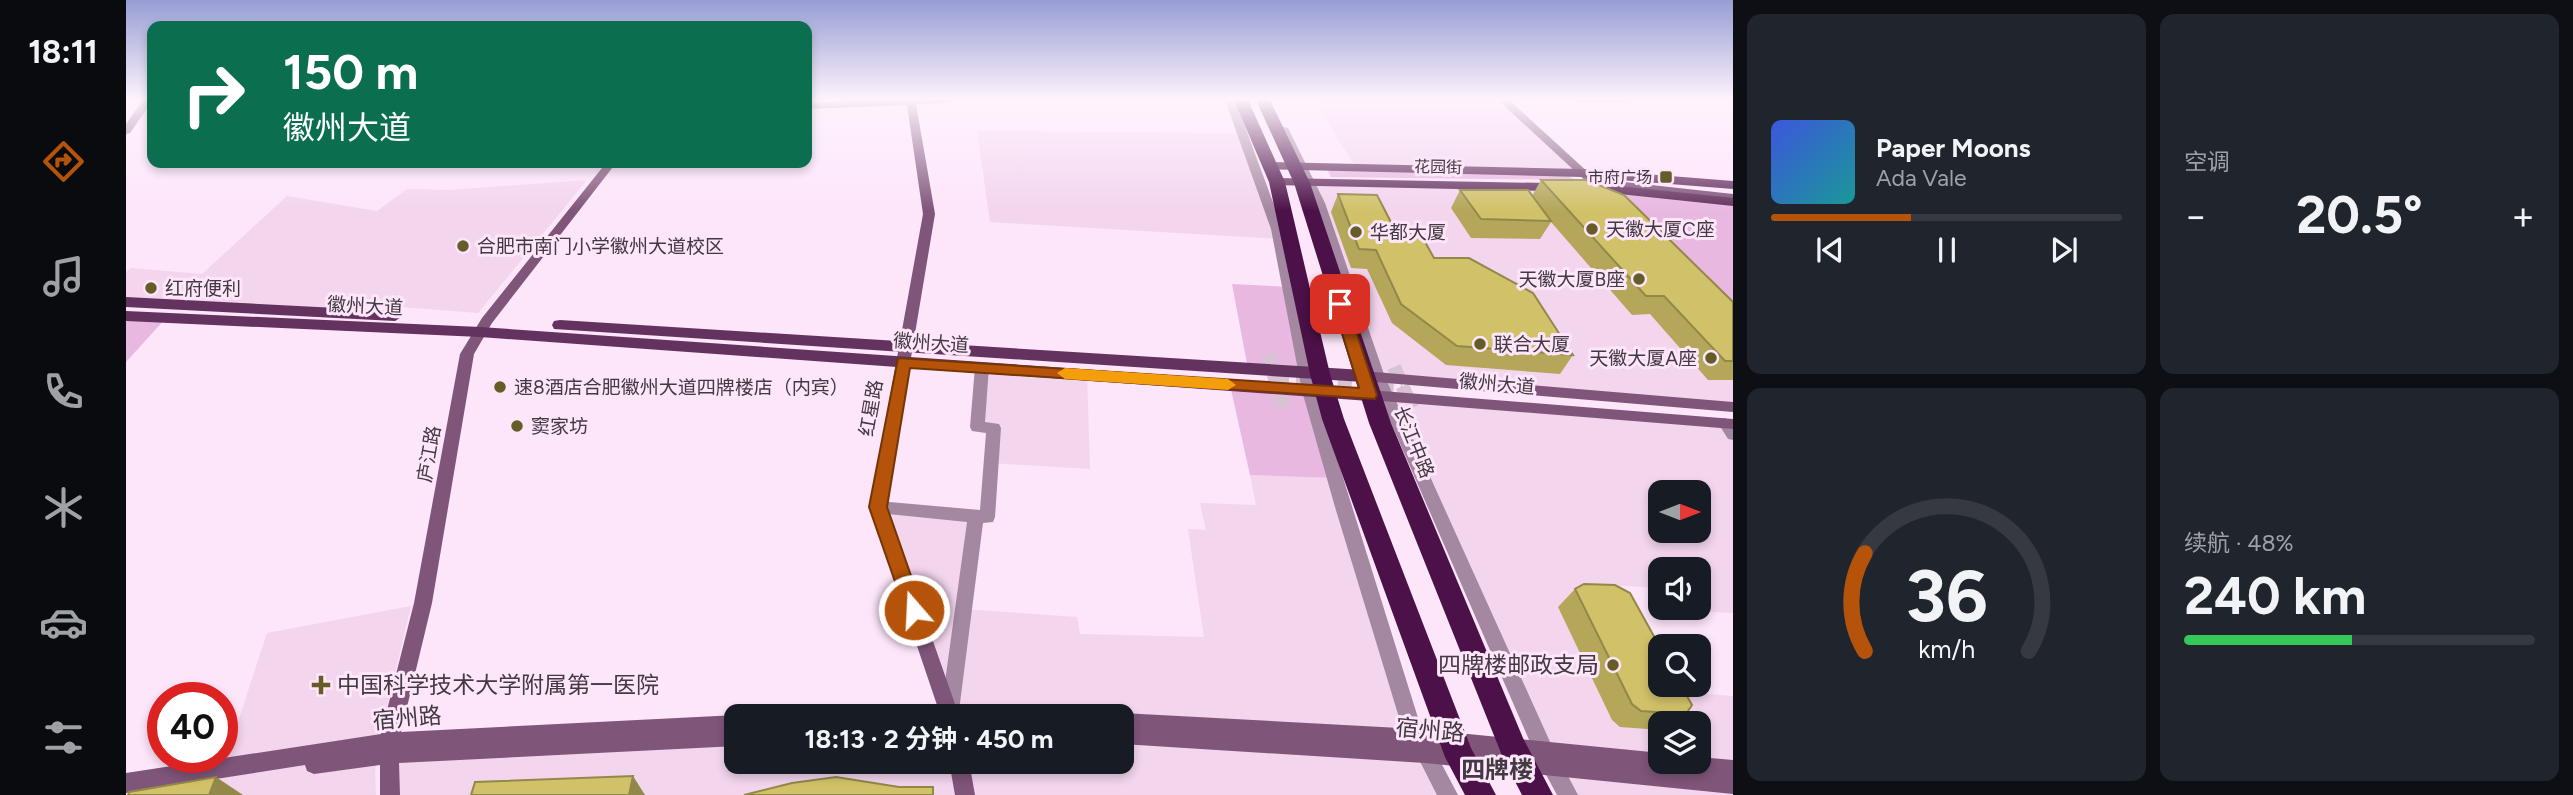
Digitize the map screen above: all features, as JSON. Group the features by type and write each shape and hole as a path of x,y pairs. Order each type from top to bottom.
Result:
{"highway":[{"path":"1257,137 1273,174 1315,382 1458,750 1481,795"},
{"name":"长江中路","path":"1282,137 1302,175 1374,386 1517,756 1538,795"}],"main road":[{"name":"花园街","path":"1302,175 1582,173 1733,185"},
{"name":"花园街","path":"1273,174 1600,188 1733,199"},
{"name":"徽州大道","path":"126,302 1374,386"},
{"name":"徽州大道","path":"126,316 484,326"},
{"name":"徽州大道","path":"904,355 982,367 1315,382"}],"street":[{"name":"红星路","path":"917,137 929,214 878,507 947,704"},
{"path":"1244,137 1277,229 1343,507 1422,746 1448,795"},
{"path":"1285,137 1302,175"},
{"path":"1543,137 1619,207"},
{"name":"庐江路","path":"390,795 389,748 423,603 467,354 484,326 607,168"},
{"path":"878,507 987,517 994,428 977,427 982,367"},
{"path":"1374,386 1547,759 1568,795"},
{"name":"徽州大道","path":"1374,386 1733,407"},
{"name":"徽州大道","path":"1374,386 1730,428"},
{"path":"951,704 976,515"},
{"name":"宿州路","path":"1134,723 1422,746 1547,759 1733,784"},
{"name":"宿州路","path":"126,783 389,748 724,725"},
{"name":"宿州路","path":"1134,735 1422,746"},
{"name":"宿州路","path":"126,791 389,748 724,737"},
{"name":"宿州路","path":"1547,759 1733,770"},
{"path":"961,774 965,795"}],"shaded area":[{"path":"978,137 1244,137 1279,239 990,222"},
{"path":"1337,137 1543,137 1582,173 1356,167"},
{"path":"1327,169 1566,174 1575,180 1331,177"},
{"path":"587,180 478,313 338,302 327,312 126,302 126,272 131,268 202,274 287,196 377,211 407,189 449,190"},
{"path":"1309,183 1600,188 1733,317 1733,407 1378,377"},
{"path":"1615,189 1733,202 1733,317"},
{"path":"1232,284 1289,287 1307,373 1248,369"},
{"path":"126,316 166,318 126,362"},
{"path":"982,367 1087,375 1090,469 991,463 994,428 977,427"},
{"path":"1230,385 1309,391 1334,478 1250,475"},
{"path":"1386,396 1733,424 1733,613 1711,612 1711,557 1648,557 1648,589 1602,585 1648,674 1648,697 1733,696 1733,770 1711,768 1711,711 1648,711 1648,761 1544,751"},
{"path":"1250,475 1334,478 1418,739 1134,723 1134,704 946,704 878,507 976,515 964,609 1077,617 1080,634 1204,637 1188,529 1206,530 1200,503 1256,505"},
{"name":"中国科学技术大学附属第一医院","path":"411,606 380,737 375,773 376,795 155,795 218,783 221,773 238,773 238,722 267,633"},
{"path":"1134,736 1425,753 1448,795 390,795 389,753 724,738 724,774 1134,774"},
{"path":"1551,767 1733,784 1733,795 1568,795"}],"building":[{"path":"1541,180 1586,180 1624,195 1733,302 1733,361 1725,361 1664,296 1646,296"},
{"path":"1460,190 1528,190 1551,221 1481,219"},
{"path":"1338,194 1377,195 1396,232 1420,233 1434,258 1469,258 1533,293 1573,355 1457,346 1401,304 1376,250 1359,249"},
{"path":"1584,584 1615,585 1630,593 1653,634 1648,634 1648,697 1687,697 1692,705 1688,711 1641,711 1632,704 1575,589"},
{"path":"633,776 629,795 471,795 475,782"},
{"path":"216,777 209,795 128,795 129,792"},
{"path":"836,777 899,787 933,787 933,795 744,795 792,783"}],"tunnel":[{"path":"1268,354 1283,408"},
{"path":"1394,367 1412,408"},
{"path":"1275,379 1402,387"}],"slow traffic":[{"path":"1065,373 1228,385"}],"place":[{"name":"市府广场","path":"1666,177"},
{"name":"天徽大厦C座","path":"1592,229"},
{"name":"华都大厦","path":"1356,232"},
{"name":"合肥市南门小学徽州大道校区","path":"463,246"},
{"name":"天徽大厦B座","path":"1639,279"},
{"name":"红府便利","path":"151,288"},
{"name":"联合大厦","path":"1480,344"},
{"name":"天徽大厦A座","path":"1711,358"},
{"name":"速8酒店合肥徽州大道四牌楼店（内宾）","path":"500,387"},
{"name":"窦家坊","path":"517,426"},
{"name":"四牌楼邮政支局","path":"1613,665"},
{"name":"中国科学技术大学附属第一医院","path":"321,685"}],"district":[{"name":"四牌楼","path":"1497,769"}],"route":[{"path":"914,610 878,507 903,362 1369,395 1340,304"}]}
